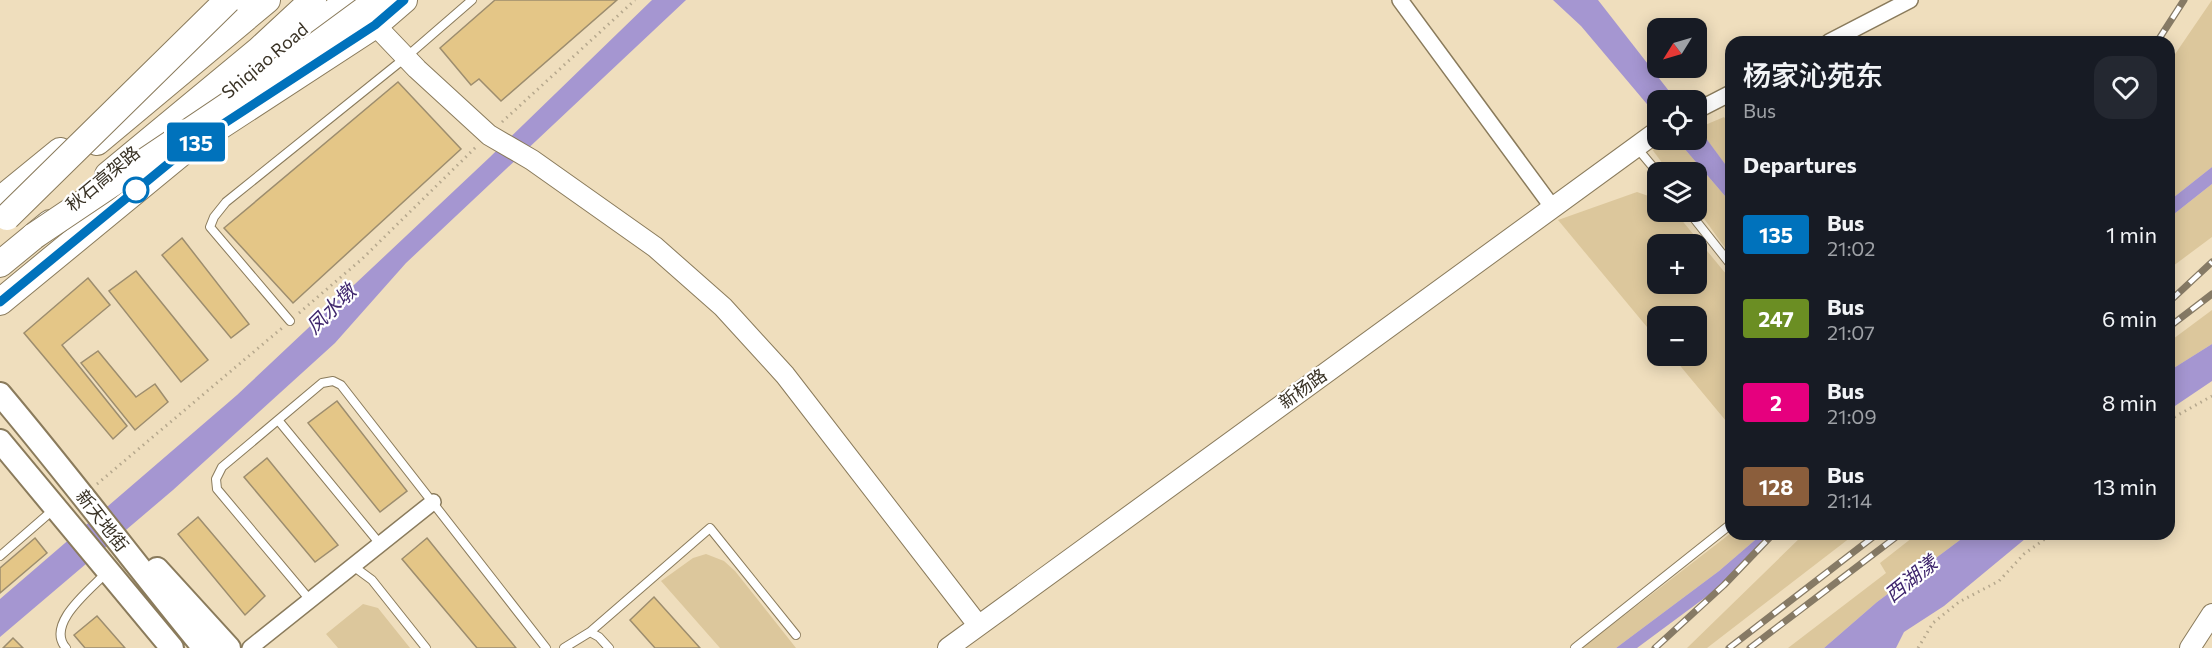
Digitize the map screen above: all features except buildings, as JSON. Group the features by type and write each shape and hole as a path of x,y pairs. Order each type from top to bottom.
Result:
{"main road":[{"path":"2,214 228,0"},
{"path":"2,214 247,0"},
{"name":"秋石高架路","path":"2,214 267,0"},
{"name":"秋石高架路","path":"0,264 259,50 313,0"},
{"name":"Shiqiao Road","path":"0,284 337,0"},
{"path":"266,60 350,0"},
{"path":"34,237 306,53 376,12 404,0"},
{"path":"0,302 191,145 376,12"},
{"name":"新天地街","path":"0,394 95,505 204,648"},
{"name":"新天地街","path":"0,441 172,648"},
{"path":"122,539 229,648"}],"street":[{"path":"1400,0 1553,208"},
{"path":"1838,36 1883,6 1910,0"},
{"path":"376,12 405,58 496,139 655,247 723,307 784,375 978,625"},
{"path":"1707,106 1725,99"},
{"name":"新杨路","path":"948,648 1647,139"},
{"path":"250,648 433,502"},
{"path":"2198,645 2212,614"}],"lane":[{"path":"290,321 210,227 214,217 225,202 405,58 472,0"},
{"path":"1636,147 1649,162"},
{"path":"1697,222 1725,257"},
{"path":"310,600 218,489 216,479 222,467 322,383 333,381 341,385 546,648"},
{"path":"278,420 380,544"},
{"path":"0,556 62,516"},
{"path":"564,648 590,632 710,528 796,635"},
{"path":"1575,648 1725,529"},
{"path":"353,566 372,579 426,648"},
{"path":"66,648 60,642 60,630 66,615 106,568"},
{"path":"590,632 599,637 609,648"}],"path":[{"path":"95,505 290,321 496,139 635,0"},
{"path":"2175,417 2212,396"},
{"path":"1918,648 1934,623 1959,602 1999,581 2024,554 2044,540"}],"shaded area":[{"path":"2212,0 2212,167 2175,196 2175,54"},
{"path":"1724,117 1725,119 1725,164 1707,140 1707,124"},
{"path":"1652,150 1686,150 1696,162 1662,162"},
{"path":"1707,175 1725,196 1725,248 1706,222"},
{"path":"2212,184 2212,237 2175,265 2175,213"},
{"path":"1637,192 1647,196 1647,222 1683,222 1693,234 1647,234 1647,294 1707,294 1707,251 1725,273 1725,420 1680,366 1707,366 1707,306 1647,306 1647,327 1558,220"},
{"path":"2212,310 2212,344 2175,367 2175,338"},
{"path":"1725,538 1725,540 1755,540 1719,571 1616,648 1582,648"},
{"path":"1798,540 1847,540 1707,648 1687,648"},
{"path":"1909,540 1960,540 1877,602 1824,648 1788,648 1886,573 1880,563"},
{"path":"706,554 724,561 735,571 796,648 720,648 661,581 693,558"},
{"path":"363,604 378,608 410,648 338,648 326,634"}],"water":[{"name":"凤水墩","path":"652,0 686,0 406,263 335,343 173,490 0,637 0,599 237,395 490,157"},
{"path":"1553,0 1598,0 1647,63 1647,78 1659,78 1668,90 1647,90 1647,104 1581,26"},
{"path":"1707,140 1725,164 1725,196 1707,175 1707,162 1696,162 1686,150 1707,150"},
{"path":"2212,167 2212,184 2175,213 2175,196"},
{"path":"2212,344 2212,381 2175,406 2175,367"},
{"path":"1755,540 1771,540 1741,571 1637,648 1616,648 1719,571"},
{"name":"西湖漾","path":"1960,540 2024,540 1944,606 1904,632 1896,648 1824,648 1877,602"}],"railway":[{"path":"2161,36 2184,0"},
{"path":"2175,296 2212,262"},
{"path":"2175,322 2212,294"},
{"path":"1655,648 1724,585 1767,540"},
{"path":"1729,648 1869,540"},
{"path":"1750,648 1892,540"}],"bus line":[{"name":"135","path":"0,302 191,145 375,25 404,0"}]}
